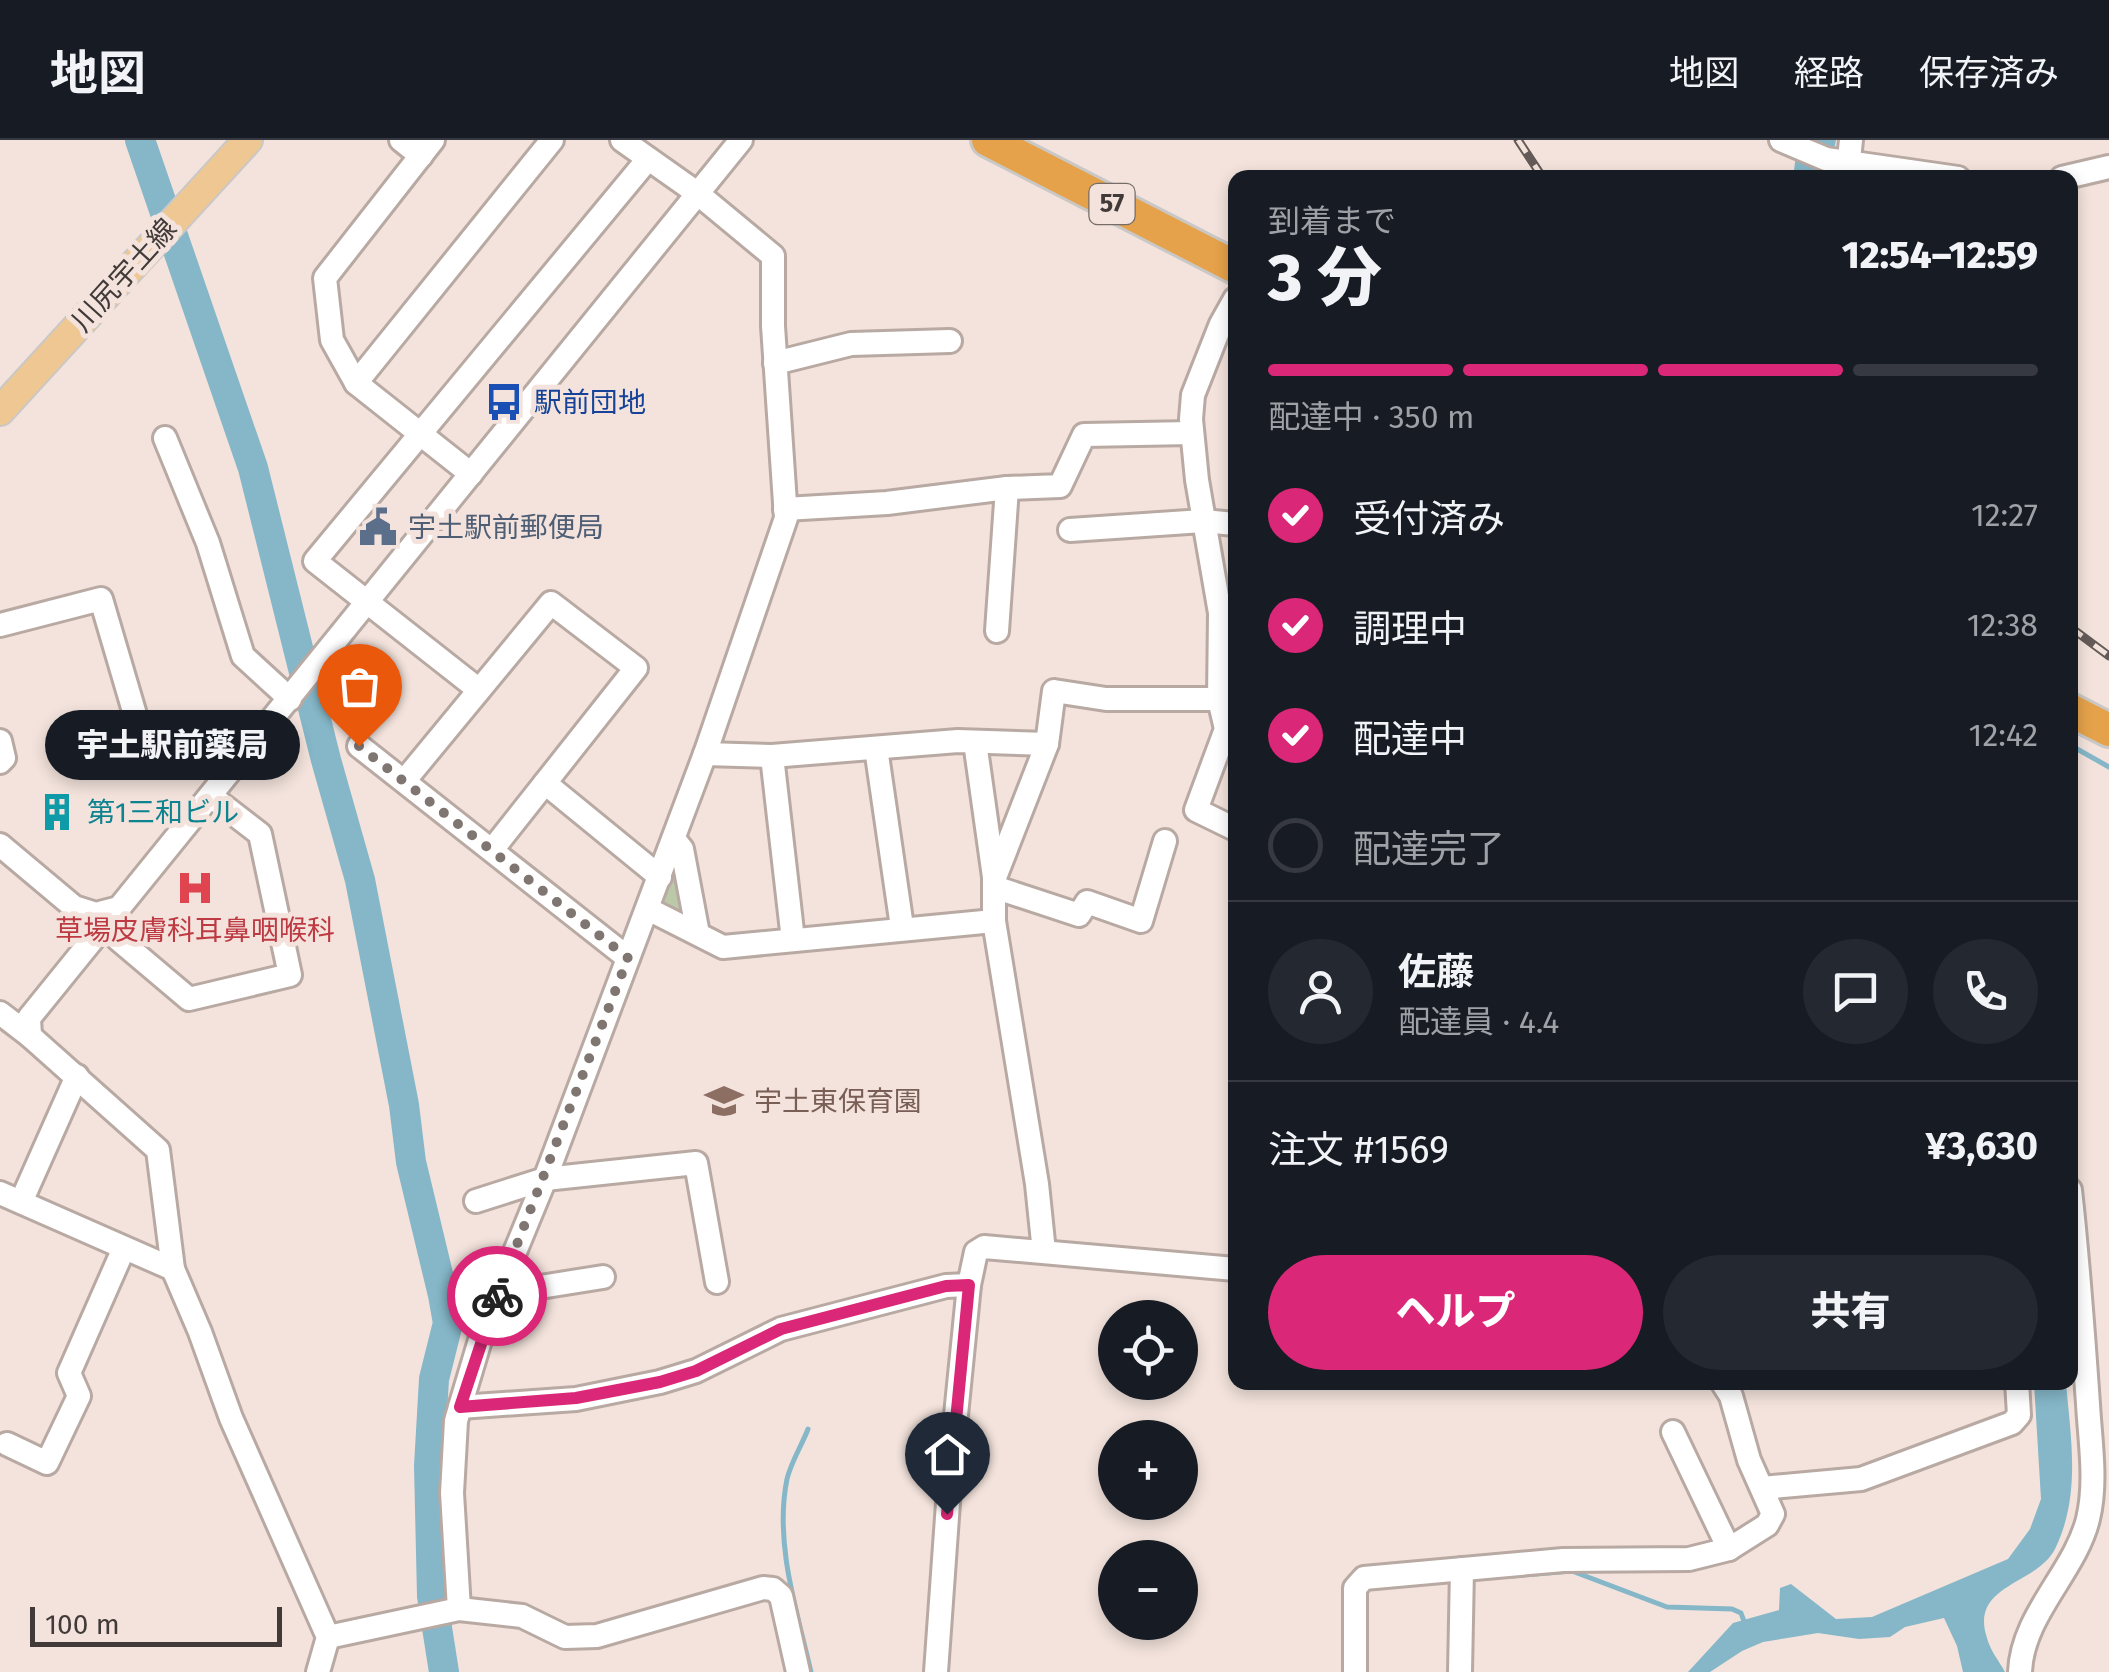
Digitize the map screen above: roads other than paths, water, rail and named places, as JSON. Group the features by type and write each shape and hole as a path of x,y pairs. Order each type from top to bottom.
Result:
{"highway":[{"name":"57","path":"988,140 1228,264"},
{"path":"2078,714 2109,730"}],"main road":[{"name":"川尻宇土線","path":"0,411 248,140"}],"street":[{"path":"402,140 427,148 325,278 332,340 356,383 472,474"},
{"path":"356,383 552,140"},
{"path":"455,1610 452,1493 460,1407 484,1328 706,754 786,518 775,363 773,256 622,140"},
{"path":"96,914 119,908 212,797 741,140"},
{"path":"1790,145 1843,160 1907,170"},
{"path":"480,690 316,561 648,159"},
{"path":"2078,174 2109,167"},
{"path":"1228,312 1193,395 1192,433 1220,612 1219,699 1228,724"},
{"path":"775,363 850,344 950,341"},
{"path":"785,508 887,503 1007,488 1060,486 1084,435 1192,433"},
{"path":"164,438 208,543 242,656 290,699"},
{"path":"997,632 1007,488"},
{"path":"1070,530 1203,521 1228,523"},
{"path":"0,625 101,599 136,718 131,754"},
{"path":"405,780 551,604 636,668 492,850"},
{"path":"994,884 1047,744 1054,691 1106,699 1219,699"},
{"path":"1228,735 1196,810 1228,825"},
{"path":"0,741 4,758 0,762"},
{"path":"706,754 772,756 976,742 1047,744"},
{"path":"976,742 994,884 994,920 1037,1184 1044,1252"},
{"path":"359,746 628,958"},
{"path":"876,748 902,928"},
{"path":"772,756 793,940"},
{"path":"545,783 660,877"},
{"path":"0,845 74,907 96,914 118,939 189,999 290,976 260,834 212,797"},
{"path":"674,839 682,849 698,934"},
{"path":"994,884 1080,915 1087,902 1141,921 1166,841"},
{"path":"648,908 723,947 994,920"},
{"path":"30,1036 29,1018 97,934 96,914"},
{"path":"0,1013 158,1150 173,1269 231,1418 328,1637 318,1672"},
{"path":"77,1076 10,1198 173,1269"},
{"path":"476,1202 544,1179 696,1164 717,1282"},
{"path":"936,1672 950,1475 973,1258 984,1247 1228,1268"},
{"path":"7,1444 47,1463 79,1396 69,1373 124,1248"},
{"path":"2020,1672 2036,1620 2088,1516 2091,1458 2078,1269"},
{"path":"503,1281 528,1289 603,1277"},
{"path":"460,1407 576,1398 660,1382 696,1371 781,1329 946,1286 969,1285"},
{"path":"1355,1672 1355,1588 1364,1578 1563,1560 1689,1559 1728,1549 1771,1521 1773,1514 1749,1460 1727,1390"},
{"path":"1762,1488 1861,1479 2012,1422 2020,1414 2018,1390"},
{"path":"1673,1432 1728,1549"},
{"path":"1460,1672 1462,1569"},
{"path":"328,1637 455,1610 522,1616 557,1634 575,1638 597,1636 763,1588 780,1596 798,1672"}],"water":[{"path":"1798,140 1836,140 1830,170 1794,170"},
{"path":"2034,1390 2067,1390 2071,1488 2063,1529 2046,1561 1996,1596 1984,1620 1992,1651 2005,1672 1963,1672 1944,1618 1905,1627 1890,1637 1859,1639 1818,1633 1763,1642 1710,1672 1688,1672 1733,1623 1779,1610 1780,1588 1791,1584 1836,1619 1872,1617 2008,1559 2030,1529 2041,1499"}],"waterway":[{"path":"140,140 253,468 360,880 404,1105 411,1162 443,1295 448,1323 434,1379 429,1466 432,1596 444,1672"},
{"path":"2078,750 2109,767"},
{"path":"808,1429 787,1479 783,1528 789,1577 811,1672"},
{"path":"1512,1576 1572,1571 1667,1607 1732,1609 1741,1613 1745,1624"}],"railway":[{"path":"1518,140 1538,170"},
{"path":"2078,633 2109,656"}],"place":[{"name":"駅前団地","path":"504,402"},
{"name":"宇土駅前郵便局","path":"378,527"},
{"name":"宇土駅前薬局","path":"359,746"},
{"name":"第1三和ビル","path":"57,812"},
{"name":"草場皮膚科耳鼻咽喉科","path":"195,888"},
{"name":"宇土東保育園","path":"724,1101"}]}
